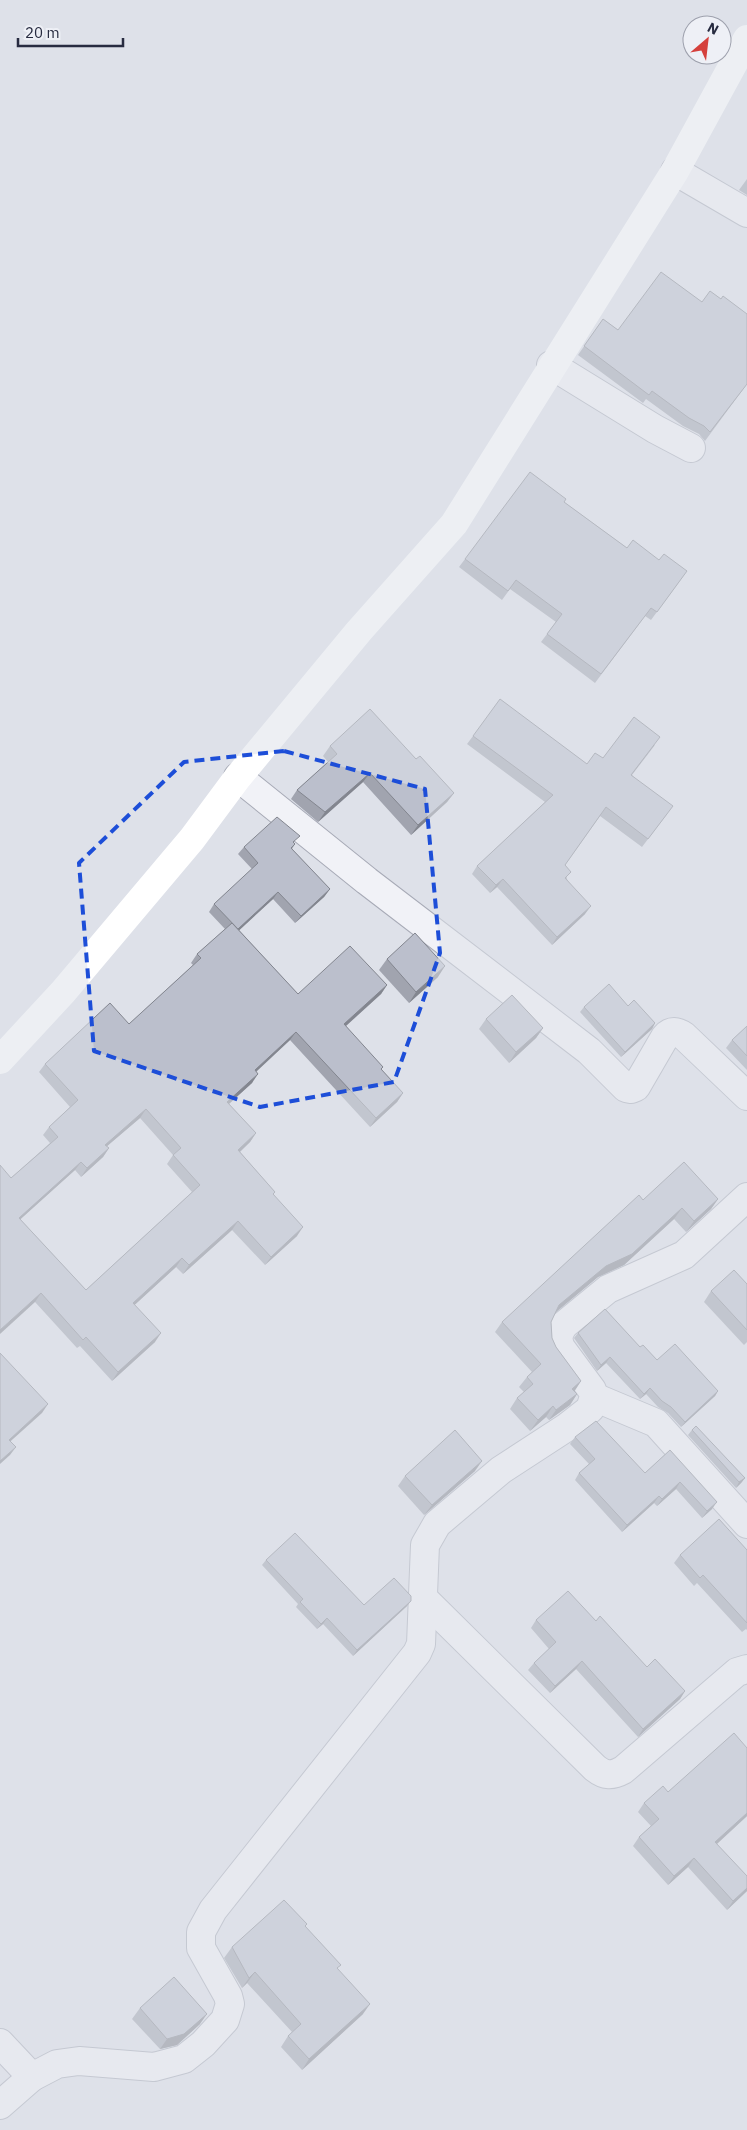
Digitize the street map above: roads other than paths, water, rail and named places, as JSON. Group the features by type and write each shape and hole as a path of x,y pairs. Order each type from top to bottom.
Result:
{"main road":[{"path":"0,1060 63,992 186,847 238,777 359,631 454,524 674,171 747,39"}],"street":[{"path":"674,171 747,213"},
{"path":"551,366 655,429 691,448"},
{"path":"238,777 366,880 589,1051 626,1088 636,1087 665,1037 668,1033 674,1032 684,1036 747,1096"},
{"path":"0,2104 32,2077 57,2064 80,2060 154,2067 184,2059 203,2044 225,2020 230,2004 228,1996 201,1948 201,1932 213,1910 412,1661 421,1644 425,1545 430,1534 438,1524 501,1470 567,1427 590,1408 594,1397 592,1390 561,1348 558,1341 559,1332 564,1325 608,1289 684,1255 747,1197"},
{"path":"594,1397 656,1423 747,1524"},
{"path":"423,1598 602,1774 609,1775 623,1770 737,1672 747,1669"},
{"path":"0,2043 32,2077"}]}
